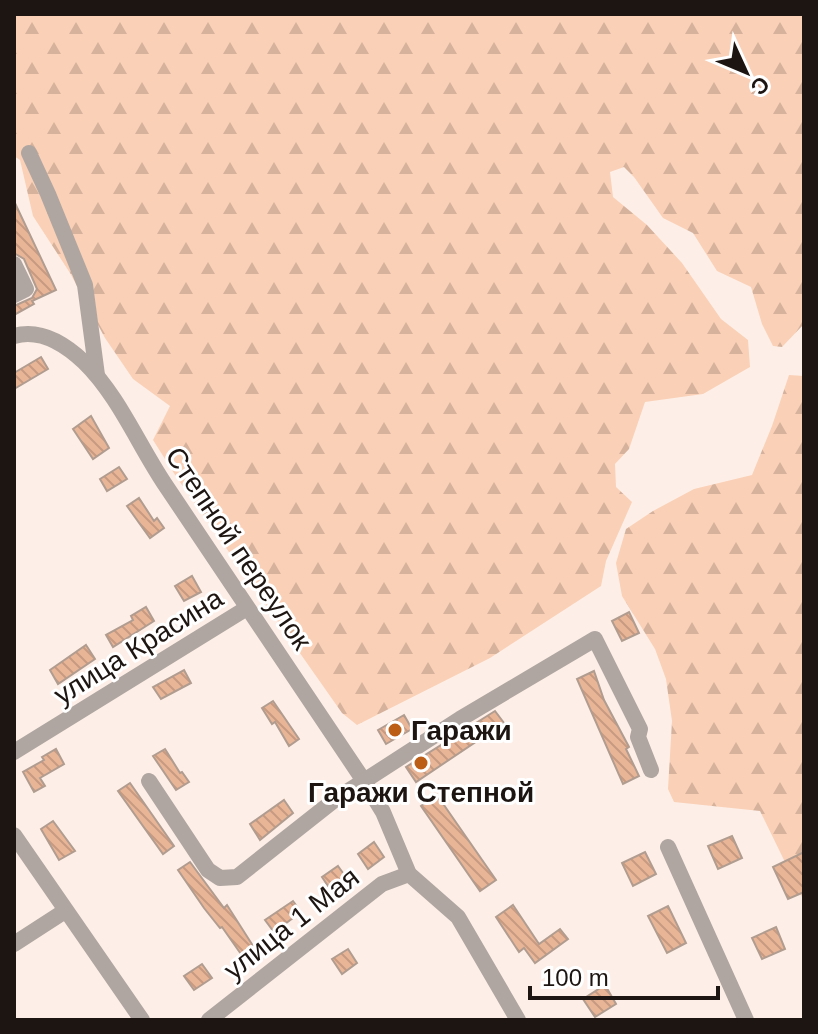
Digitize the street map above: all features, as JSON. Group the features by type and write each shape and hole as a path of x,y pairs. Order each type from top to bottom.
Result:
{"street":[{"path":"29,153 85,285 97,376"},
{"path":"14,264 26,289 14,295"},
{"name":"Степной переулок","path":"14,336 37,333 68,348 97,376 155,470 364,781 383,812 409,874 458,917 518,1020"},
{"name":"улица Красина","path":"14,752 247,608"},
{"path":"149,781 208,870 220,878 237,877 364,781 460,719 595,639 640,729 638,737 651,770"},
{"path":"14,835 142,1020"},
{"path":"668,847 746,1020"},
{"name":"улица 1 Мая","path":"209,1020 382,884 409,874"},
{"path":"14,944 65,911"}],"green space":[{"path":"14,14 804,14 804,324 782,347 773,346 762,324 751,287 717,271 693,233 663,218 624,167 610,172 613,197 647,225 682,263 721,319 748,340 750,367 703,394 645,402 629,449 615,464 616,487 632,502 606,561 601,586 490,658 357,725 342,713 177,478 153,440 170,406 133,379 105,338 70,273 33,216 20,160 14,156"},
{"path":"789,375 804,376 804,901 760,811 674,802 668,789 672,721 666,679 655,649 622,596 616,563 626,529 653,511 694,489 752,475"}],"building":[{"path":"14,201 56,290 32,301 34,304 14,315 14,306 32,298 37,289 24,259 14,253"},
{"path":"41,357 48,369 14,389 14,373"},
{"path":"91,416 109,448 93,459 73,429"},
{"path":"119,467 127,479 107,491 100,479"},
{"path":"139,498 154,521 157,518 164,528 150,538 127,506"},
{"path":"192,576 201,592 184,601 175,586"},
{"path":"146,607 154,621 113,647 106,635 133,620 131,616"},
{"path":"629,612 639,633 622,641 612,621"},
{"path":"86,645 95,659 58,684 50,670"},
{"path":"184,670 191,683 161,699 153,687"},
{"path":"594,671 639,776 623,784 577,679"},
{"path":"273,701 299,739 289,746 275,722 272,724 262,708"},
{"path":"495,711 504,723 416,782 406,767"},
{"name":"Гаражи","path":"404,715 412,729 386,744 378,730"},
{"path":"56,749 64,764 40,778 45,786 34,792 23,772"},
{"path":"165,749 189,782 176,790 153,756"},
{"path":"130,783 174,846 163,854 118,791"},
{"path":"437,795 496,880 480,891 421,806"},
{"path":"284,800 293,813 260,840 250,824"},
{"path":"53,821 75,851 59,860 41,829"},
{"path":"732,836 742,858 718,869 708,846"},
{"path":"374,842 384,857 368,869 358,854"},
{"path":"645,852 656,874 633,886 622,863"},
{"path":"804,852 804,892 788,899 773,867"},
{"path":"190,862 224,908 227,905 255,949 243,957 178,870"},
{"path":"338,866 348,880 332,892 322,877"},
{"path":"293,901 301,912 274,932 265,920"},
{"path":"513,905 539,944 560,929 568,939 535,963 524,948 519,952 496,917"},
{"path":"668,906 686,943 667,953 648,916"},
{"path":"776,927 785,949 762,959 752,938"},
{"path":"348,949 357,963 342,974 332,959"},
{"path":"202,964 212,978 194,990 184,976"},
{"path":"605,985 616,1004 595,1017 583,999"}],"place":[{"name":"Гаражи","path":"395,730"},
{"name":"Гаражи Степной","path":"421,763"}]}
